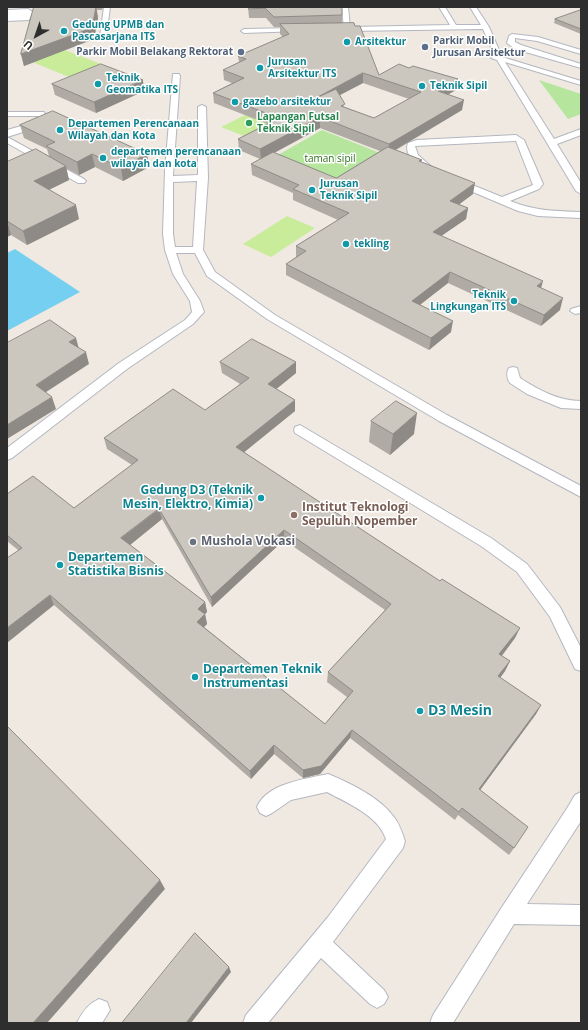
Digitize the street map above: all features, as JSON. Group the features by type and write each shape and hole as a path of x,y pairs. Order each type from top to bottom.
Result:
{"street":[{"path":"7,12 28,12 32,14 26,18 7,18"}],"lane":[{"path":"345,7 347,29"},
{"path":"442,7 454,27"},
{"path":"473,7 497,33 518,47 581,66"},
{"path":"103,37 104,11"},
{"path":"339,29 454,27 538,39 581,52"},
{"path":"244,31 307,30"},
{"path":"497,33 499,58 581,191"},
{"path":"489,58 499,58 581,82"},
{"path":"7,455 128,362 189,322 198,312 196,301 178,274 170,250 168,234 169,179 176,76"},
{"path":"202,107 203,178 198,250 212,274 271,317 443,418 581,492"},
{"path":"7,114 41,114 43,119 39,124 9,132 7,134"},
{"path":"552,142 581,132"},
{"path":"435,172 418,162 411,149 411,145 432,142 516,138 520,140 538,184 536,187 501,201"},
{"path":"7,140 81,181"},
{"path":"169,179 203,178"},
{"path":"448,178 521,209 538,213 581,215"},
{"path":"170,250 198,250"},
{"path":"513,371 514,380 531,391 565,405 581,406"},
{"path":"300,430 486,542 522,568 555,612 581,664"},
{"path":"254,1023 320,943 396,841 394,831 382,815 328,783 287,792 266,807"},
{"path":"441,1023 509,914 578,813"},
{"path":"509,914 581,915"},
{"path":"320,943 377,996"}],"green space":[{"path":"57,47 101,64 69,77 25,59"},
{"path":"539,80 581,94 581,114 568,119"},
{"name":"Lapangan Futsal Teknik Sipil","path":"255,110 277,119 244,136 221,127"},
{"name":"taman sipil","path":"322,130 385,155 334,186 271,159"},
{"path":"287,216 315,228 271,257 243,244"}],"water":[{"path":"15,249 80,292 7,331 7,253"}],"building":[{"path":"34,7 96,7 92,28 21,54"},
{"path":"249,7 342,7 342,15 274,17 265,8 249,9"},
{"path":"581,10 581,29 555,19"},
{"path":"354,23 355,26 360,26 379,75 399,64 409,68 413,66 458,79 438,91 464,100 389,144 320,117 260,149 238,139 279,118 213,93 244,78 223,70 246,59 238,56 289,34 280,24","holes":["363,73 421,92 374,118 341,106 345,104 336,89 318,97"]},
{"path":"101,64 143,80 94,102 52,84"},
{"path":"53,111 147,154 121,168 92,154 77,162 46,146 55,142 20,125"},
{"path":"388,147 475,183 450,201 468,208 433,232 543,281 537,286 563,298 544,315 450,272 412,301 453,321 431,338 286,264 306,251 296,246 349,213 293,189 299,185 251,164 273,152 336,178"},
{"path":"36,149 66,166 34,181 76,205 23,231 7,221 7,162"},
{"path":"50,320 76,338 69,342 86,352 36,385 52,397 7,425 7,343"},
{"path":"252,339 296,362 268,384 295,400 236,447 440,581 442,579 520,628 499,654 510,661 498,676 541,705 479,789 528,827 514,848 462,808 459,812 352,730 321,766 303,770 274,745 250,771 50,595 7,628 7,558 22,548 7,535 7,494 33,476 74,508 138,460 104,438 173,389 205,410 249,378 220,362","holes":["159,509 211,597 284,530 391,604 328,672 353,691 325,724 197,622 205,614 198,609 205,602 121,538"]},
{"path":"396,401 417,413 393,434 371,421"},
{"path":"7,726 160,880 33,1023 7,1023"},
{"path":"195,933 229,967 186,1023 122,1023"}],"place":[{"name":"Gedung UPMB dan Pascasarjana ITS","path":"64,31"},
{"name":"Arsitektur","path":"347,42"},
{"name":"Parkir Mobil Jurusan Arsitektur","path":"425,47"},
{"name":"Parkir Mobil Belakang Rektorat","path":"241,52"},
{"name":"Jurusan Arsitektur ITS","path":"260,68"},
{"name":"Teknik Geomatika ITS","path":"98,84"},
{"name":"Teknik Sipil","path":"422,86"},
{"name":"gazebo arsitektur","path":"235,102"},
{"name":"Lapangan Futsal Teknik Sipil","path":"249,123"},
{"name":"Departemen Perencanaan Wilayah dan Kota","path":"60,130"},
{"name":"departemen perencanaan wilayah dan kota","path":"103,158"},
{"name":"Jurusan Teknik Sipil","path":"312,190"},
{"name":"tekling","path":"346,244"},
{"name":"Teknik Lingkungan ITS","path":"514,301"},
{"name":"Gedung D3 (Teknik Mesin, Elektro, Kimia)","path":"261,498"},
{"name":"Institut Teknologi Sepuluh Nopember","path":"294,515"},
{"name":"Mushola Vokasi","path":"193,542"},
{"name":"Departemen Statistika Bisnis","path":"60,565"},
{"name":"Departemen Teknik Instrumentasi","path":"195,677"},
{"name":"D3 Mesin","path":"420,711"}]}
